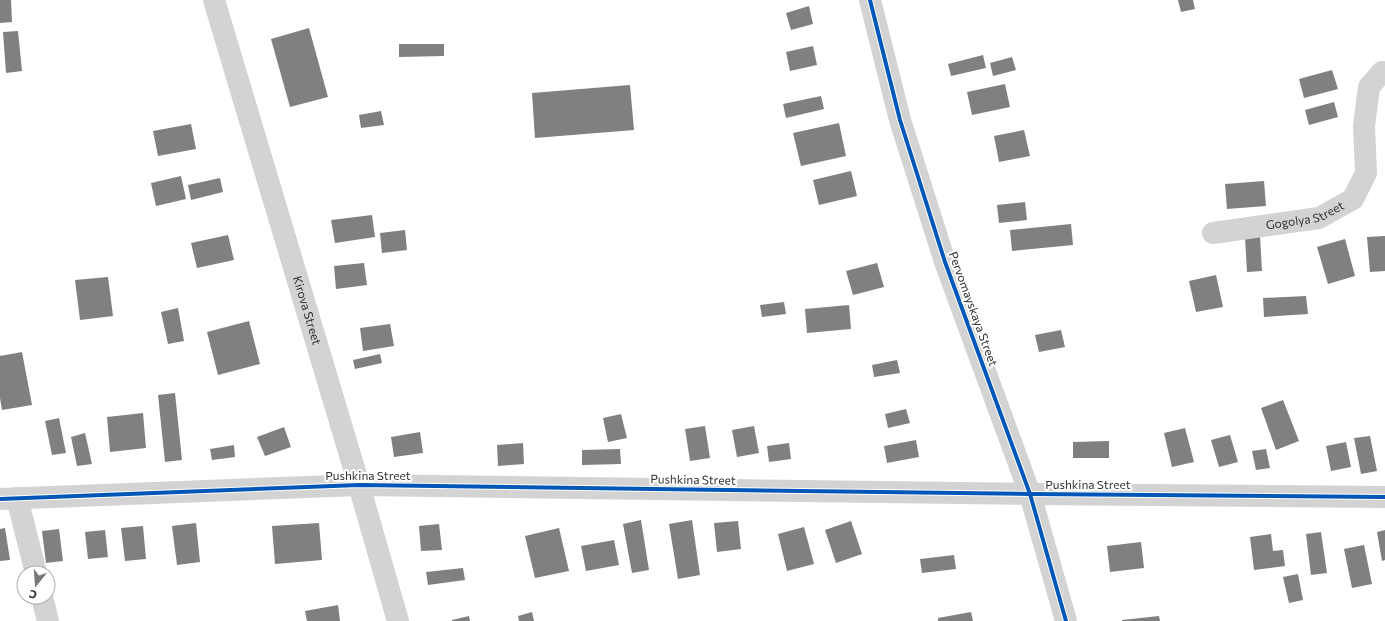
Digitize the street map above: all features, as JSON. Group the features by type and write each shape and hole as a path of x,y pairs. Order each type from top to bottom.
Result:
{"street":[{"name":"Kirova Street","path":"214,0 359,485 398,621"},
{"name":"Pervomayskaya Street","path":"870,0 900,120 942,255 1030,494 1066,621"},
{"name":"Gogolya Street","path":"1213,233 1319,218 1353,199 1366,173 1364,126 1369,87 1382,72 1385,72"},
{"name":"Pushkina Street","path":"33,565 8,499 359,485 1385,497"},
{"path":"44,605 48,621"}],"building":[{"path":"0,0 11,0 12,22 0,23"},
{"path":"1178,0 1193,0 1195,9 1181,12"},
{"path":"809,6 813,24 791,30 786,13"},
{"path":"309,28 328,97 290,107 271,39"},
{"path":"18,31 22,71 6,73 3,32"},
{"path":"399,44 444,44 444,56 399,57"},
{"path":"813,46 817,65 790,71 786,52"},
{"path":"983,55 986,68 951,76 948,64"},
{"path":"1012,57 1016,70 993,76 990,63"},
{"path":"1332,70 1338,89 1304,98 1299,79"},
{"path":"1005,84 1010,107 972,115 967,92"},
{"path":"630,85 634,130 535,138 532,93"},
{"path":"821,96 824,109 786,118 783,104"},
{"path":"1334,102 1338,117 1309,125 1305,110"},
{"path":"381,111 384,125 361,128 359,115"},
{"path":"839,123 846,156 801,166 793,133"},
{"path":"191,124 196,149 158,156 153,131"},
{"path":"1024,130 1030,156 999,162 994,136"},
{"path":"851,171 857,196 819,205 813,180"},
{"path":"181,176 186,199 156,206 151,183"},
{"path":"220,178 223,192 191,200 188,185"},
{"path":"1264,181 1266,206 1227,209 1225,184"},
{"path":"1025,202 1027,220 999,223 997,205"},
{"path":"372,215 375,237 335,243 331,220"},
{"path":"1071,224 1073,245 1012,251 1010,230"},
{"path":"405,230 407,250 382,253 380,233"},
{"path":"228,235 234,260 197,268 191,243"},
{"path":"1260,236 1262,271 1247,272 1245,237"},
{"path":"1385,236 1385,271 1370,272 1367,237"},
{"path":"1345,239 1355,276 1328,284 1317,247"},
{"path":"364,263 367,285 336,289 334,266"},
{"path":"877,263 884,287 853,295 846,271"},
{"path":"1216,275 1223,307 1196,312 1189,281"},
{"path":"108,277 113,316 80,320 75,280"},
{"path":"1306,296 1308,314 1264,317 1263,298"},
{"path":"784,302 786,314 762,317 760,305"},
{"path":"849,305 851,329 807,333 805,309"},
{"path":"178,308 184,341 168,344 161,312"},
{"path":"249,321 260,364 218,375 207,332"},
{"path":"390,324 394,346 363,351 360,328"},
{"path":"1061,330 1065,347 1039,352 1035,335"},
{"path":"22,352 32,405 2,410 0,398 0,356"},
{"path":"380,354 382,363 355,369 353,360"},
{"path":"897,360 900,373 874,377 872,365"},
{"path":"175,393 182,460 165,462 158,395"},
{"path":"1283,400 1299,441 1276,450 1261,408"},
{"path":"906,409 910,423 888,428 885,414"},
{"path":"143,413 146,448 110,452 107,417"},
{"path":"621,414 627,438 608,442 603,418"},
{"path":"59,418 66,453 52,455 45,421"},
{"path":"705,426 710,458 690,461 685,429"},
{"path":"754,426 759,453 737,457 732,430"},
{"path":"284,427 291,447 265,456 257,437"},
{"path":"1185,428 1194,462 1172,467 1164,433"},
{"path":"420,432 423,453 394,457 391,437"},
{"path":"85,433 92,464 77,466 71,437"},
{"path":"1230,435 1238,462 1219,467 1211,440"},
{"path":"1370,436 1377,471 1361,474 1354,438"},
{"path":"916,440 919,457 887,463 884,446"},
{"path":"1109,441 1109,458 1073,458 1073,442"},
{"path":"1346,442 1351,467 1331,471 1326,446"},
{"path":"523,443 524,464 498,466 497,445"},
{"path":"789,443 791,459 769,462 767,446"},
{"path":"234,445 235,457 212,460 210,449"},
{"path":"620,449 621,464 582,465 582,450"},
{"path":"1266,449 1270,468 1256,470 1252,451"},
{"path":"641,520 649,570 632,573 623,524"},
{"path":"692,520 700,575 678,579 669,524"},
{"path":"738,521 741,549 717,552 714,523"},
{"path":"851,521 862,554 836,563 825,530"},
{"path":"196,523 200,562 177,565 172,526"},
{"path":"319,523 322,560 275,564 272,526"},
{"path":"439,524 442,550 421,551 419,526"},
{"path":"143,526 146,559 125,561 121,528"},
{"path":"804,527 814,564 787,571 778,534"},
{"path":"5,528 10,560 0,561 0,529"},
{"path":"559,528 569,571 535,578 525,536"},
{"path":"59,529 63,561 46,563 42,531"},
{"path":"105,530 108,557 88,559 85,532"},
{"path":"1385,530 1385,560 1382,561 1377,532"},
{"path":"1321,532 1327,573 1311,575 1306,534"},
{"path":"1271,534 1273,551 1283,550 1285,566 1254,570 1250,537"},
{"path":"614,540 619,565 586,571 581,546"},
{"path":"1141,542 1144,568 1110,572 1107,546"},
{"path":"1364,545 1372,584 1352,588 1344,549"},
{"path":"954,555 956,569 922,573 920,559"},
{"path":"463,568 465,580 428,585 426,572"},
{"path":"1298,574 1303,600 1289,603 1283,577"},
{"path":"338,605 340,621 307,621 305,611"},
{"path":"532,612 534,621 519,621 518,616"},
{"path":"971,612 973,621 938,621 938,618"},
{"path":"469,616 470,621 452,621 452,620"},
{"path":"1159,616 1160,621 1122,621 1122,620"}],"cycle path":[{"path":"870,0 900,120 945,262 1030,494 1066,621"},
{"path":"0,499 359,485 1385,497"}]}
